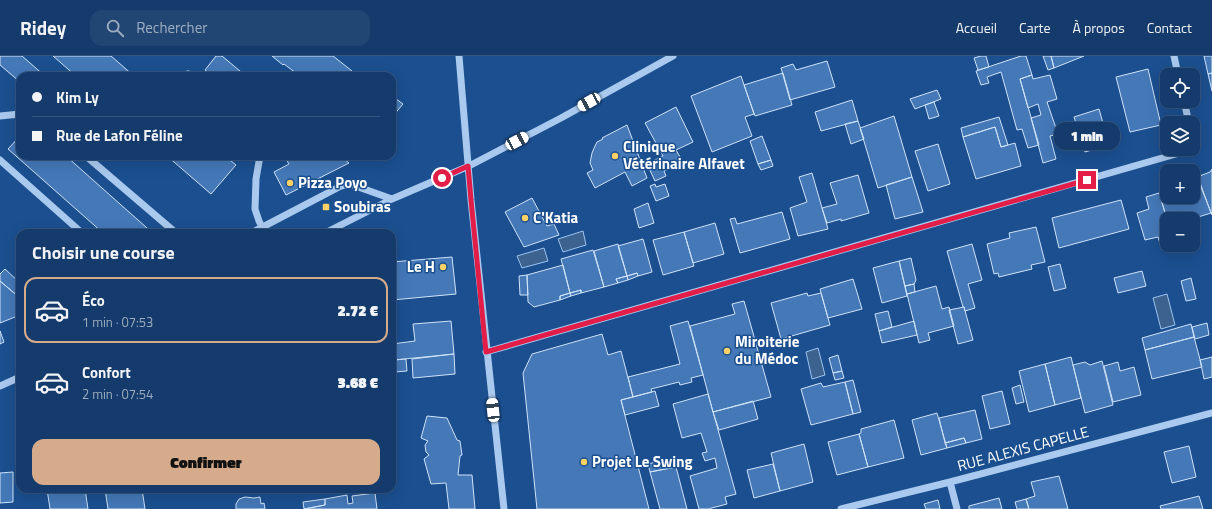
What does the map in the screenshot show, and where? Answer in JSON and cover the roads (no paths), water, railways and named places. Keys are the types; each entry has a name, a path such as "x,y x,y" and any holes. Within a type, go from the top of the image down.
{"street":[{"path":"459,56 486,352 504,509"},
{"path":"333,229 392,199 468,166 561,118 673,56"},
{"path":"1174,56 1177,68"},
{"path":"0,116 16,114"},
{"path":"486,352 1169,156"},
{"path":"0,160 78,229"},
{"path":"91,160 171,229"},
{"path":"259,160 256,179 255,208 264,229"},
{"path":"266,229 341,186 350,184 392,199"},
{"path":"0,386 16,379"},
{"name":"RUE ALEXIS CAPELLE","path":"841,509 1212,413"},
{"path":"950,482 957,509"}],"water":[{"path":"583,231 586,245 563,252 558,239"},
{"path":"544,248 548,261 522,268 517,256"},
{"path":"1167,294 1175,325 1161,329 1153,298"},
{"path":"818,348 825,375 812,379 806,352"}],"place":[{"name":"Clinique Vétérinaire Alfavet","path":"615,156"},
{"name":"Pizza Poyo","path":"290,183"},
{"name":"Soubiras","path":"326,207"},
{"name":"C'Katia","path":"525,218"},
{"name":"Le H","path":"443,267"},
{"name":"Miroiterie du Médoc","path":"727,351"},
{"name":"Projet Le Swing","path":"584,462"}]}
